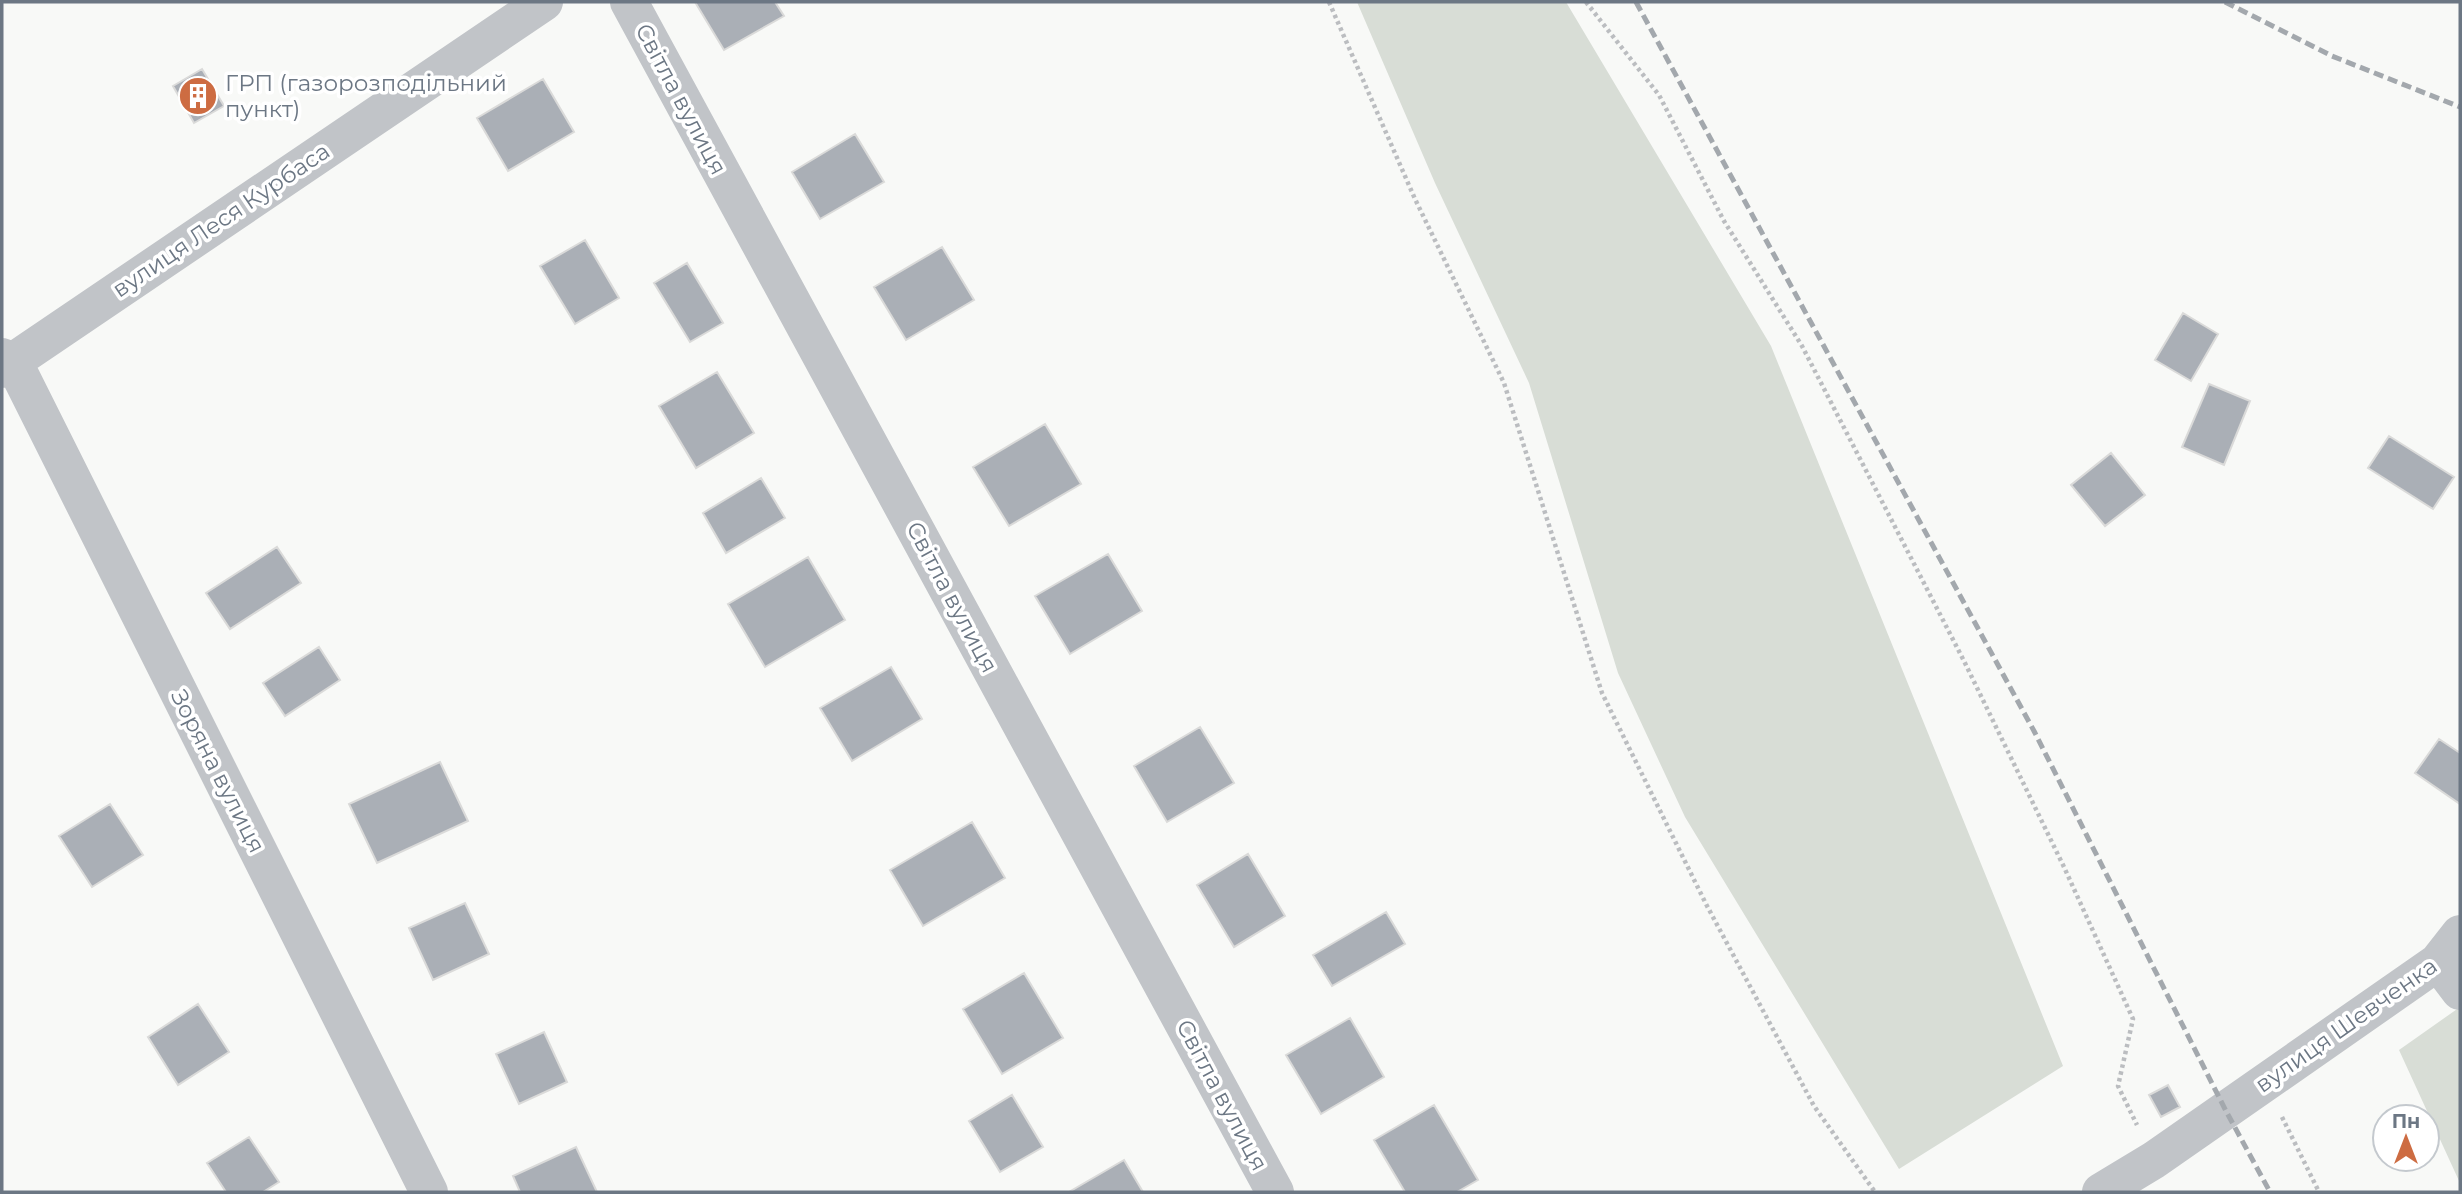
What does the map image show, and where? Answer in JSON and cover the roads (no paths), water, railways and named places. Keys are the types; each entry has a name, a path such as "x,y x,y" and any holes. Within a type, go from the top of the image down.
{"street":[{"name":"вулиця Леся Курбаса","path":"5,362 544,2"},
{"name":"Світла вулиця","path":"629,2 1275,1192"},
{"name":"Зоряна вулиця","path":"5,362 429,1192"},
{"name":"вулиця Шевченка","path":"2101,1192 2154,1160 2264,1082 2453,962"}],"railway":[{"path":"1636,2 2034,731 2226,1111 2270,1192"},
{"path":"2225,2 2332,56 2460,107"}],"place":[{"name":"ГРП (газорозподільний пункт)","path":"198,96"}]}
